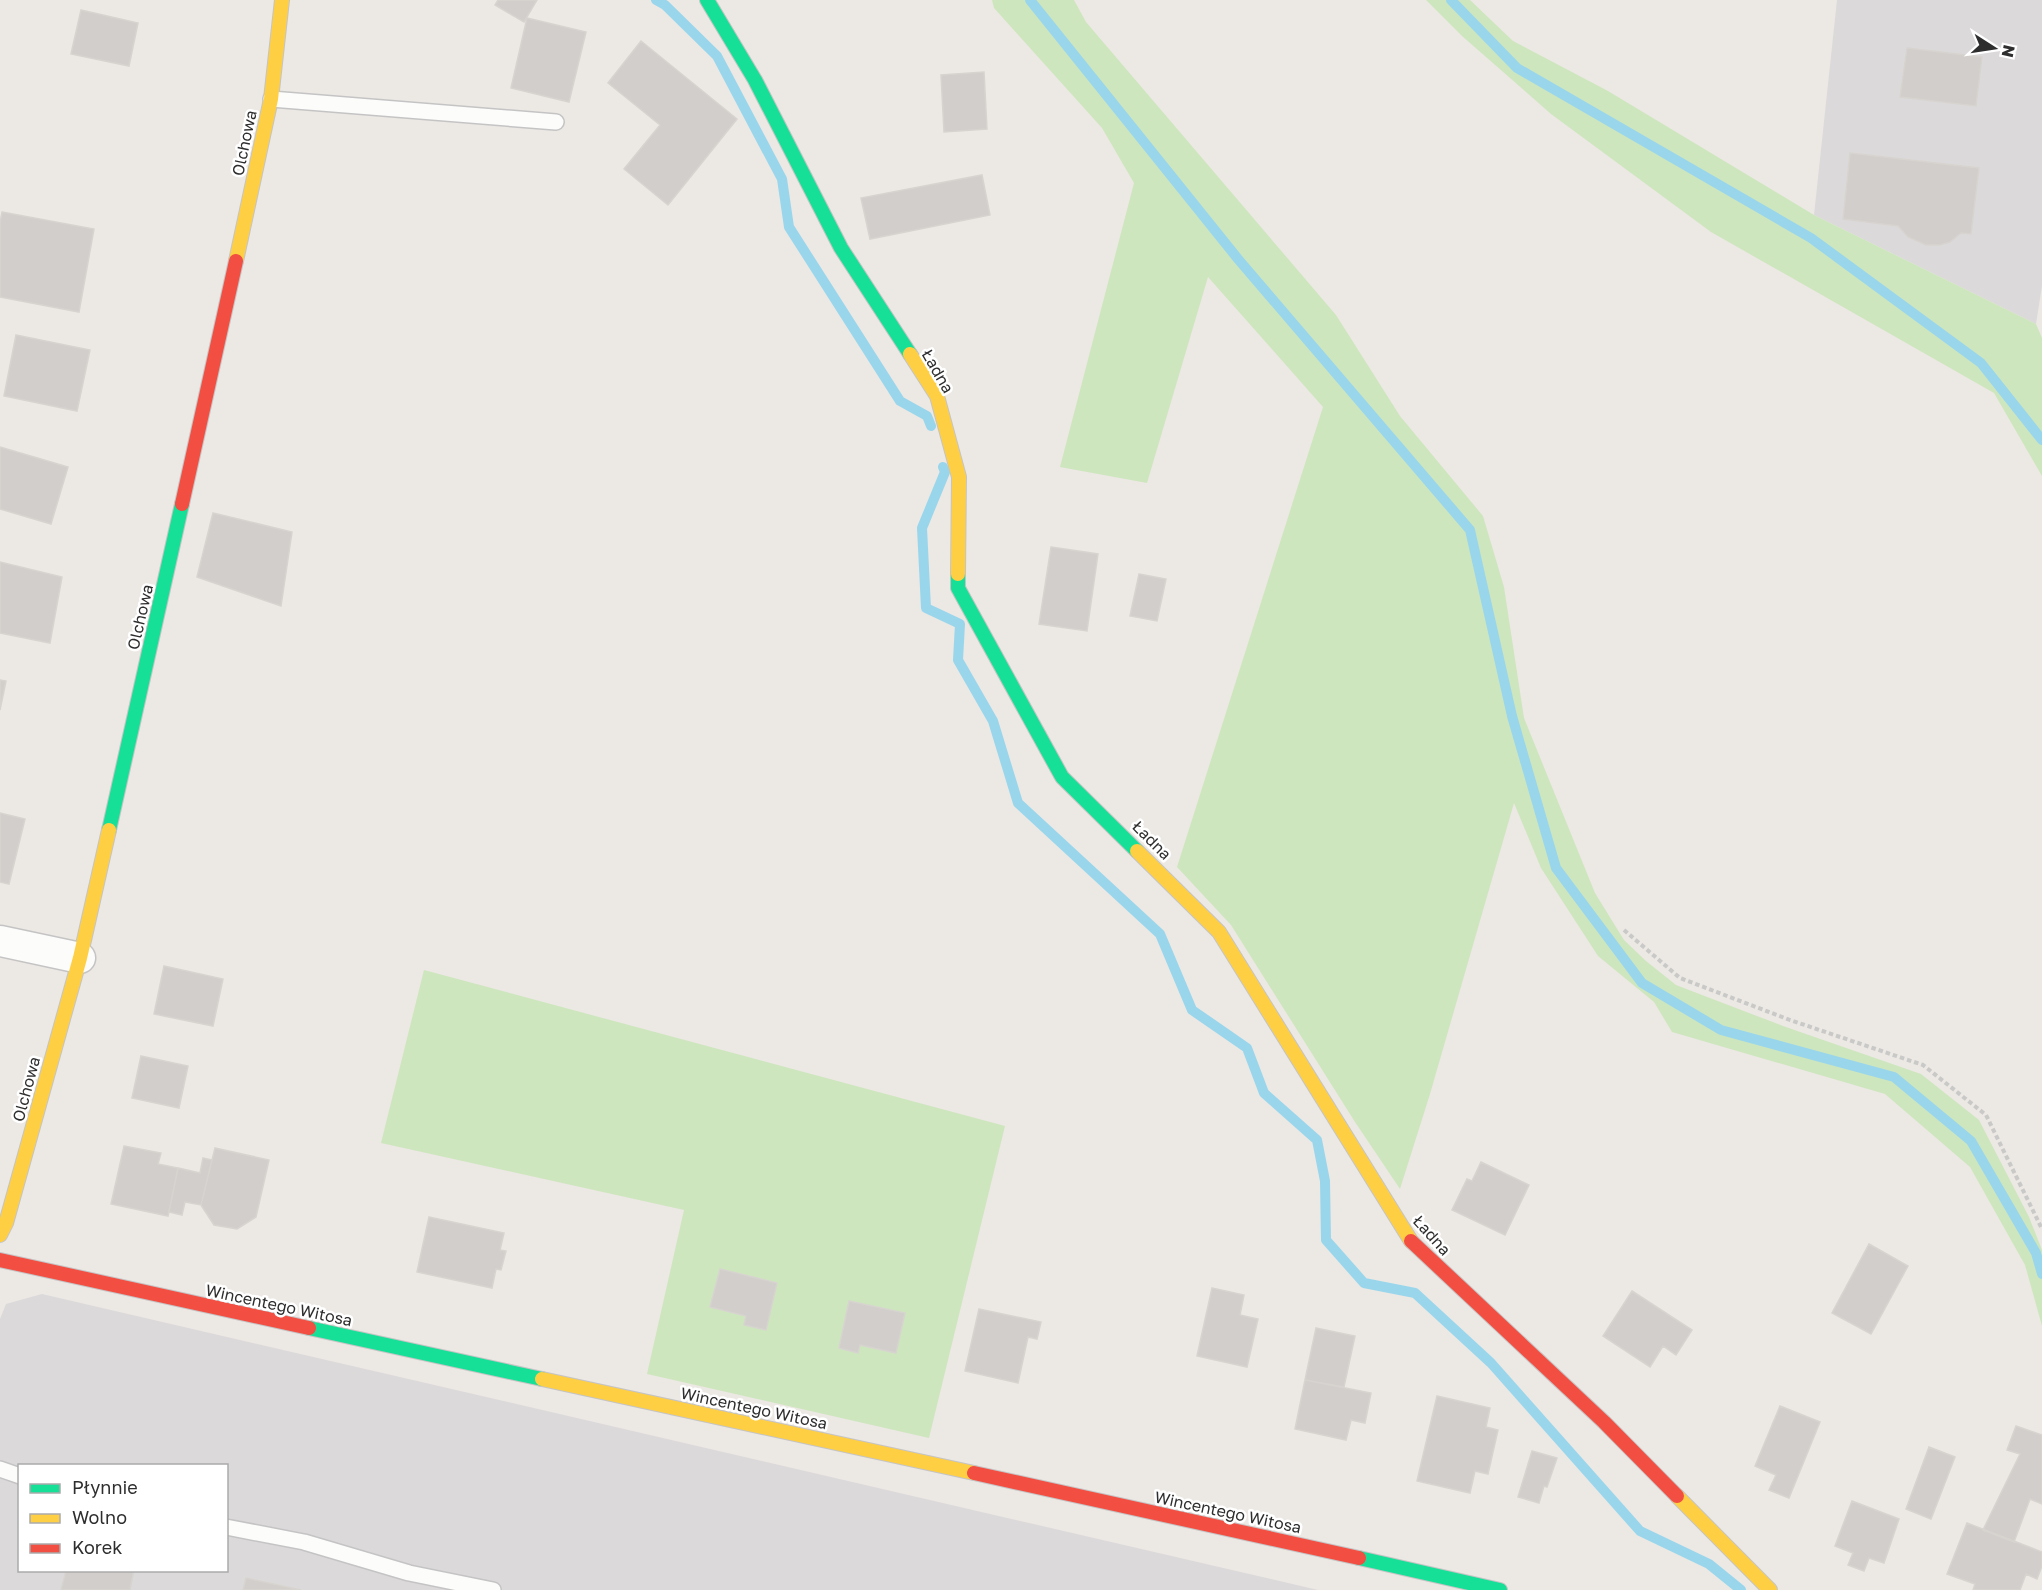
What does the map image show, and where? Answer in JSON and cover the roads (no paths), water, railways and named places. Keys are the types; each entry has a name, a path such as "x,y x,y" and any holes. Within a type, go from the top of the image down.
{"street":[{"name":"Olchowa","path":"0,1235 9,1215 80,958 224,320 271,99 282,0"},
{"name":"Ładna","path":"707,0 755,80 841,248 937,396 959,477 958,588 1062,777 1219,932 1408,1239 1604,1422 1770,1590"},
{"path":"0,941 80,958"},
{"name":"Wincentego Witosa","path":"0,1260 1500,1590"}],"lane":[{"path":"271,99 556,122"},
{"path":"0,1469 18,1475"},
{"path":"228,1527 304,1542 409,1573 492,1590"}],"waterway":[{"path":"656,0 665,5 717,56 782,179 789,227 900,401 927,416 931,426"},
{"path":"1030,0 1238,259 1470,530 1512,716 1556,868 1642,983 1721,1030 1894,1077 1971,1141 2036,1253 2042,1274"},
{"path":"1451,0 1517,68 1811,238 1981,363 2042,440"},
{"path":"943,467 945,472 922,528 926,608 960,624 958,660 993,721 1018,803 1160,934 1192,1010 1247,1048 1264,1093 1317,1140 1325,1181 1326,1240 1364,1283 1415,1293 1491,1363 1640,1531 1709,1564 1741,1590"}]}
